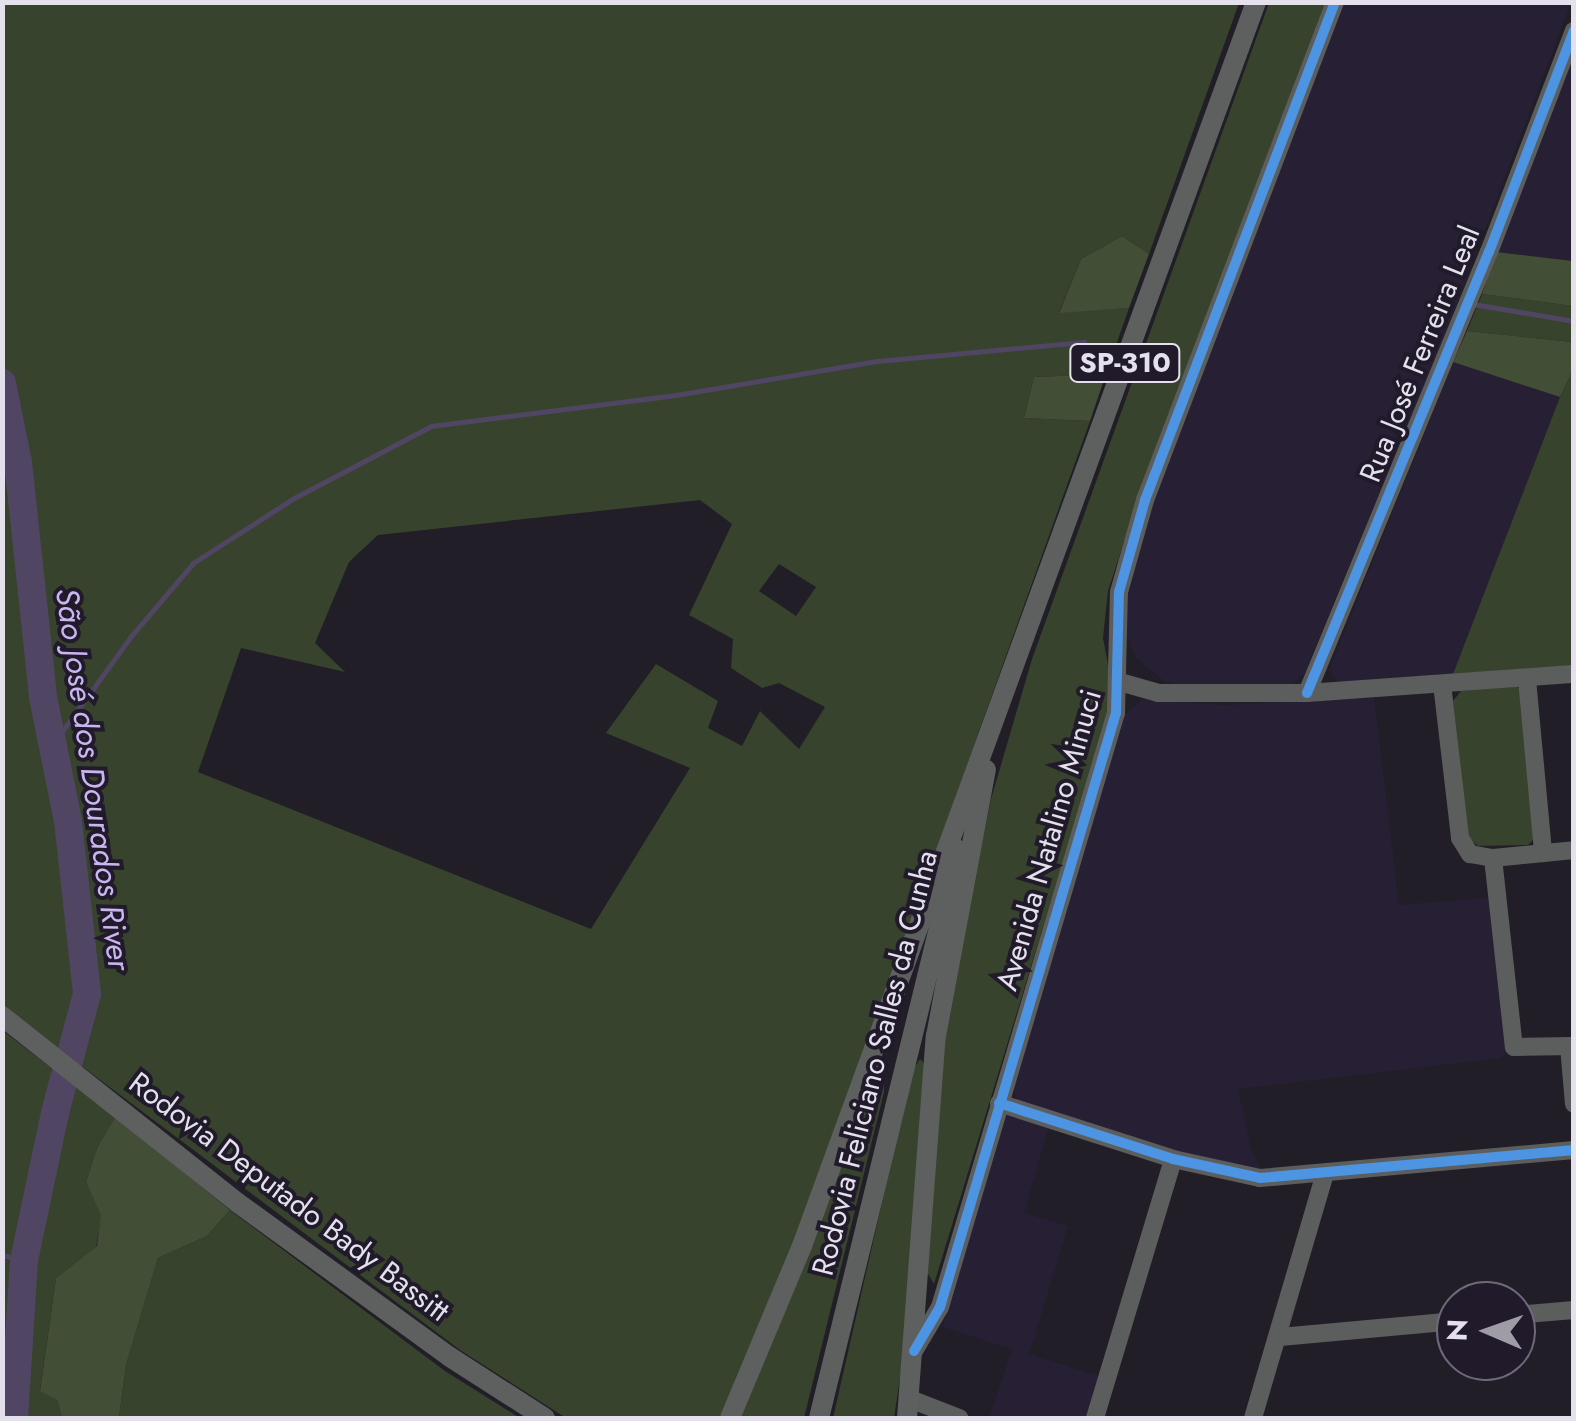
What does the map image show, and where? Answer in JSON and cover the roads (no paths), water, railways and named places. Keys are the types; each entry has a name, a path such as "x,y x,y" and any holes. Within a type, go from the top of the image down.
{"main road":[{"name":"SP-310","path":"994,724 1256,2"},
{"path":"908,1409 936,1036 994,724"},
{"path":"730,1418 802,1246 994,724"},
{"name":"Rodovia Feliciano Salles da Cunha","path":"819,1418 952,868 994,724"},
{"name":"Rodovia Deputado Bady Bassitt","path":"2,1016 238,1202 450,1357 545,1418"}],"street":[{"name":"Avenida Natalino Minuci","path":"914,1352 940,1306 1116,713 1120,682 1114,644 1119,592 1145,500 1335,2"},
{"name":"Rua José Ferreira Leal","path":"1308,693 1489,252 1574,31"},
{"path":"1120,682 1158,693 1308,693 1574,674"},
{"path":"1526,679 1542,853"},
{"path":"1442,684 1460,838 1470,854 1493,858 1574,850"},
{"path":"1493,858 1514,1047 1571,1046 1574,1104"},
{"path":"999,1103 1172,1159 1260,1178 1574,1150"},
{"path":"1096,1418 1172,1159"},
{"path":"1253,1418 1325,1174"},
{"path":"1536,1313 1574,1310"},
{"path":"1280,1337 1436,1323"},
{"path":"908,1409 960,1418"}],"waterway":[{"path":"1473,304 1574,321"},
{"path":"53,744 132,635 193,563 294,498 431,426 676,395 878,361 1084,342"},
{"name":"São José dos Dourados River","path":"2,383 18,462 43,697 68,821 87,994 55,1113 24,1260 14,1418"},
{"path":"2,1255 24,1260"}]}
